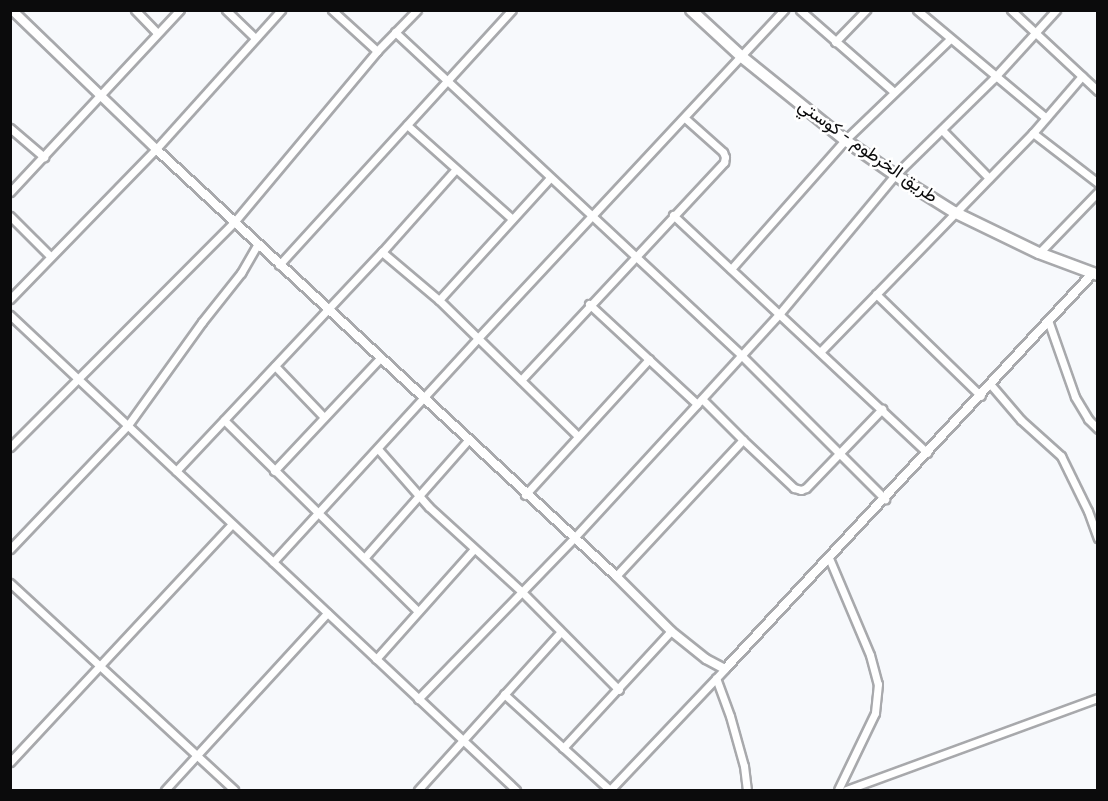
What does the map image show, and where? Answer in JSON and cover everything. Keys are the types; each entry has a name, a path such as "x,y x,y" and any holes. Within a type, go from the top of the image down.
{"highway":[{"name":"طريق الخرطوم - كوستي","path":"691,10 742,57 845,140 895,175 954,212 1039,253 1095,274"}],"street":[{"path":"12,10 279,265 381,357 525,495 616,576 671,631 706,659 725,669"},
{"path":"135,10 157,33"},
{"path":"10,192 180,10"},
{"path":"226,10 254,37"},
{"path":"10,299 156,149 280,10"},
{"path":"332,10 377,51"},
{"path":"10,447 235,221 377,51 417,10"},
{"path":"279,265 512,10"},
{"path":"273,562 478,338 686,119 784,10"},
{"path":"800,10 893,91"},
{"path":"835,42 866,10"},
{"path":"917,10 994,78 1046,118"},
{"path":"1011,10 1098,91"},
{"path":"418,699 573,539 700,401 780,313 895,175 994,78 1056,10"},
{"path":"395,32 741,355 885,499"},
{"path":"731,269 845,140 949,39"},
{"path":"821,351 1033,133 1082,76"},
{"path":"521,380 726,157 686,119"},
{"path":"407,125 512,219"},
{"path":"10,128 44,157"},
{"path":"942,130 988,178"},
{"path":"1033,133 1098,183"},
{"path":"176,471 382,252 455,170"},
{"path":"439,300 550,177"},
{"path":"1039,253 1098,192"},
{"path":"674,215 927,453"},
{"path":"10,216 50,256"},
{"path":"10,549 128,425 202,322 241,273 258,244"},
{"path":"382,252 439,300 578,436"},
{"path":"504,694 610,790 1095,274"},
{"path":"876,294 981,396"},
{"path":"590,304 794,488 801,490 806,488 882,409"},
{"path":"10,315 516,790"},
{"path":"1050,323 1076,397 1088,419 1098,429"},
{"path":"274,471 323,416 381,357"},
{"path":"525,495 649,359"},
{"path":"275,366 323,416"},
{"path":"991,385 1021,420 1061,456 1098,538"},
{"path":"224,420 418,610"},
{"path":"365,557 468,440"},
{"path":"616,576 743,440"},
{"path":"378,449 419,496 474,550 521,591 560,633 619,690"},
{"path":"10,762 232,524"},
{"path":"376,659 474,550"},
{"path":"830,558 870,655 878,684 875,712 838,790"},
{"path":"10,583 234,790"},
{"path":"165,790 198,757 327,613"},
{"path":"563,748 619,690 671,631"},
{"path":"418,790 560,633"},
{"path":"716,678 730,716 744,766 747,790"},
{"path":"846,790 1098,698"}]}
